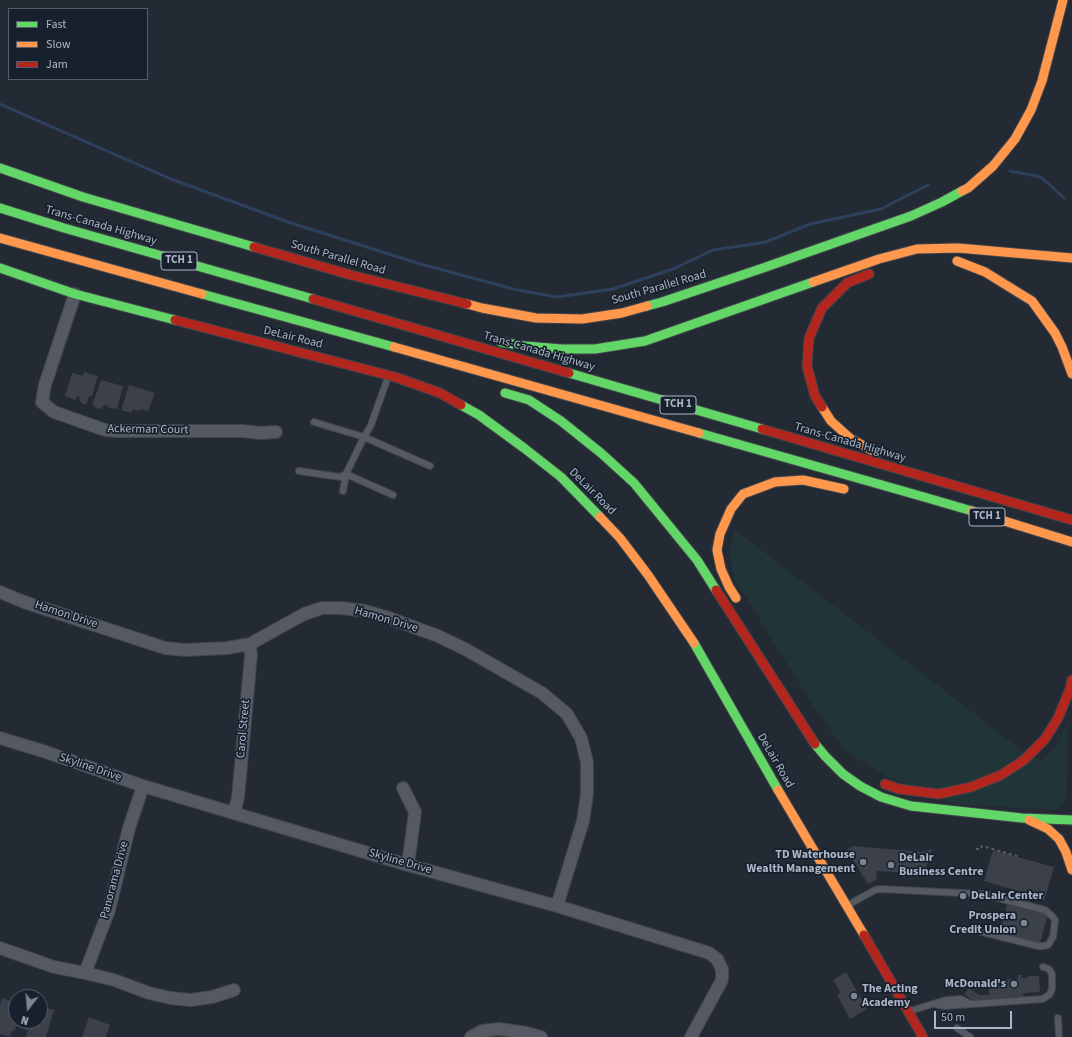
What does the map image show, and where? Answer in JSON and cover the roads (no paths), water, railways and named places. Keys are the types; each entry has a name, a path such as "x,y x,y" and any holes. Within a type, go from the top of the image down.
{"main road":[{"name":"South Parallel Road","path":"0,168 83,197 344,273 482,308 536,318 582,319 622,313 662,302 749,273 911,216 968,188 993,166 1015,139 1031,110 1042,81 1063,0"},
{"name":"Trans-Canada Highway","path":"0,208 64,228 359,312 1072,520"},
{"name":"TCH 1","path":"0,238 337,331 924,497 1072,542"},
{"path":"359,312 486,340 525,346 562,349 595,349 645,341 879,259 917,249 958,248 1072,258"},
{"path":"1027,253 1061,249"},
{"path":"989,263 953,261 985,272 1032,301 1055,333 1072,374"},
{"name":"DeLair Road","path":"0,268 75,294 388,375 440,393 479,415 524,448 561,478 620,538 648,575 700,653 797,823 923,1037"},
{"path":"874,272 847,283 822,308 809,338 807,366 815,396 831,421 851,439 876,452 996,498"},
{"path":"337,331 410,361"},
{"path":"499,391 529,400 561,421 601,453 634,483 697,560 813,742 843,774 860,786 881,797 910,806 1022,818 1072,820"},
{"path":"741,607 729,587 721,568 717,550 720,534 731,509 743,494 775,482 803,480 856,491"},
{"path":"886,496 924,497"},
{"path":"879,782 899,790 939,794 971,787 1000,775 1024,760 1045,739 1058,718 1070,689 1072,680"},
{"path":"1022,818 1048,829 1059,839 1066,852 1072,870"}],"street":[{"name":"Ackerman Court","path":"75,294 45,385 42,402 54,412 105,430 276,432"},
{"name":"Hamon Drive","path":"0,592 24,602 165,648 202,650 250,644 304,614 322,608 341,608 365,611 402,623 438,636 465,649 542,694 567,714 581,738 587,762 587,794 582,821 557,906"},
{"name":"Carol Street","path":"234,812 238,798 251,655 250,644"},
{"name":"Skyline Drive","path":"0,738 46,752 143,786 557,906 709,953 717,959 722,969 722,980 691,1037"},
{"name":"Panorama Drive","path":"85,973 109,910 128,828 143,786"},
{"path":"403,788 415,812 408,864"},
{"path":"0,948 54,967 114,980 149,993 170,998 191,1000 212,997 234,990"},
{"path":"471,1037 482,1031 499,1029 527,1033 541,1037"}],"lane":[{"path":"343,491 346,474 364,437 372,425 388,375"},
{"path":"314,422 364,437 430,466"},
{"path":"299,471 340,477 346,474"},
{"path":"346,474 393,495"},
{"path":"847,906 875,890 880,889 982,894 1046,910 1055,920 1053,937 1048,945 1043,946 982,932"},
{"path":"908,1012 946,1000 960,999 971,1004 1043,999 1050,994 1052,989 1052,974 1049,969 1043,967"},
{"path":"1058,1018 1059,1037"},
{"path":"957,1028 970,1037"}],"waterway":[{"path":"0,104 171,179 288,222 417,263 517,290 557,297 613,289 673,269 713,250 766,242 810,224 881,209 928,185"},
{"path":"1010,171 1041,177 1064,198"}],"place":[{"name":"TD Waterhouse Wealth Management","path":"863,862"},
{"name":"DeLair Business Centre","path":"891,865"},
{"name":"DeLair Center","path":"963,896"},
{"name":"Prospera Credit Union","path":"1024,923"},
{"name":"McDonald's","path":"1014,984"},
{"name":"The Acting Academy","path":"854,996"}]}
